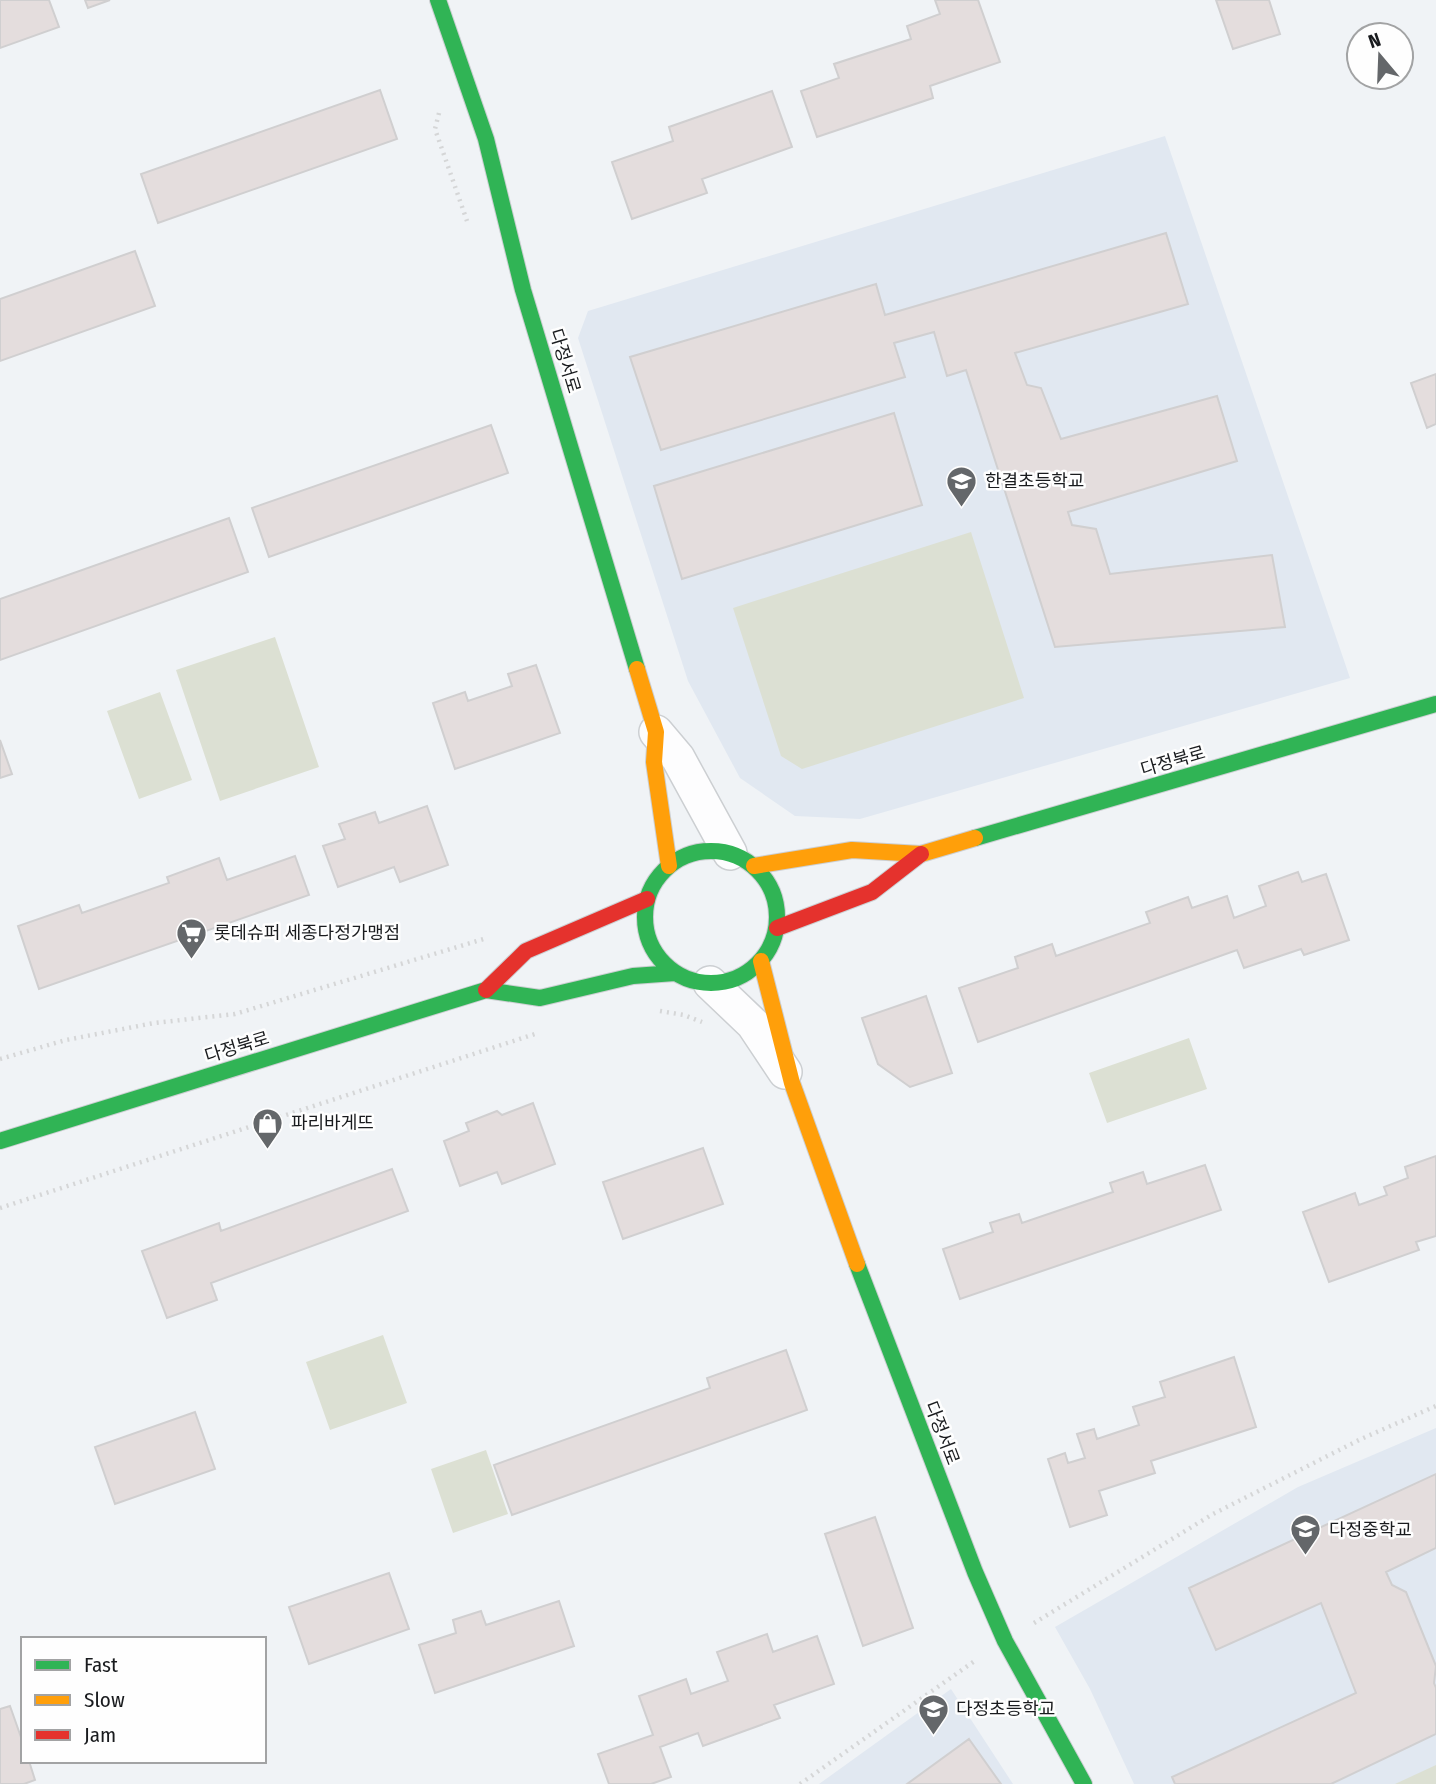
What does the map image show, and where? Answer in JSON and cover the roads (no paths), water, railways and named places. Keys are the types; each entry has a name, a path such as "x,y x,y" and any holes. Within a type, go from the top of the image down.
{"street":[{"name":"다정서로","path":"438,0 486,139 523,289 656,732 654,762 669,866"},
{"name":"다정북로","path":"921,855 1436,704"},
{"path":"656,732 678,758 742,859 769,884 777,905 777,928 771,946 761,961 746,974 729,981 692,981 675,973 659,959 649,941 645,920 647,899 655,881 669,866 688,854 709,850 742,859 852,850 921,855"},
{"path":"777,928 872,892 921,855"},
{"path":"486,990 526,951 647,899"},
{"name":"다정서로","path":"761,961 792,1083 880,1329 975,1572 1005,1641 1084,1784"},
{"path":"486,990 540,998 633,976 675,973"},
{"path":"710,983 753,1024 792,1083"},
{"name":"다정북로","path":"0,1141 486,990"}],"place":[{"name":"한결초등학교","path":"962,508"},
{"name":"롯데슈퍼 세종다정가맹점","path":"191,960"},
{"name":"파리바게뜨","path":"268,1150"},
{"name":"다정중학교","path":"1306,1557"},
{"name":"다정초등학교","path":"933,1736"}]}
